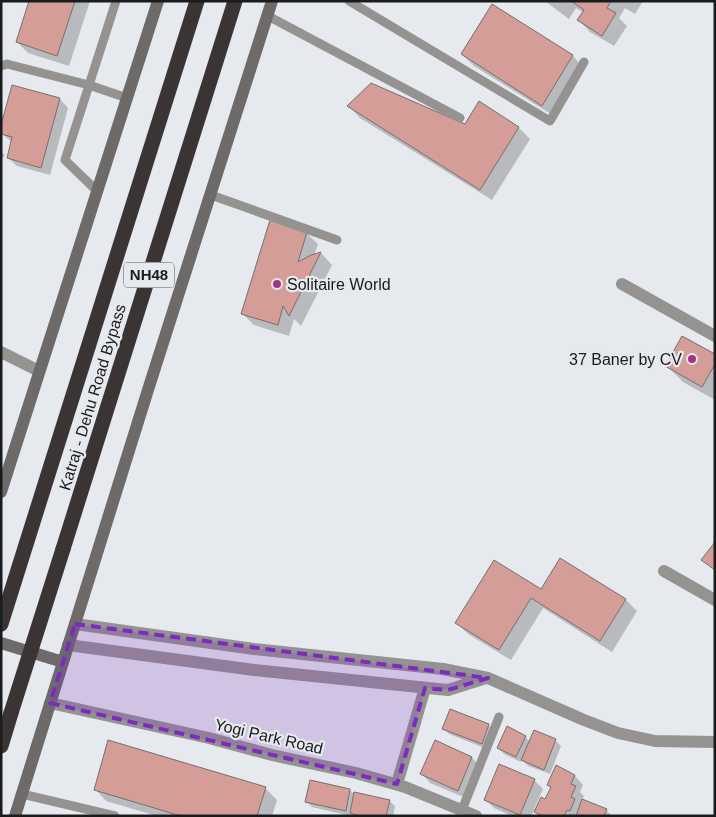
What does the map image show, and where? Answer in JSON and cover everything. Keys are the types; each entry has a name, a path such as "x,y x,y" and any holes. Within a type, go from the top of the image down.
{"highway":[{"name":"Katraj - Dehu Road Bypass","path":"1,624 197,1"},
{"name":"Katraj - Dehu Road Bypass","path":"1,746 235,1"}],"street":[{"path":"1,492 158,1"},
{"path":"15,816 272,1"},
{"path":"622,284 715,336"},
{"path":"1,352 39,372"},
{"path":"664,571 715,600"},
{"path":"75,624 254,650 443,669 488,678 618,733 655,741 715,742"},
{"path":"1,644 63,662"},
{"path":"68,645 254,670 448,690 488,678"},
{"path":"397,784 425,688"},
{"name":"Yogi Park Road","path":"50,703 356,773 397,784 461,813 476,816"}],"lane":[{"path":"97,191 65,160 116,1"},
{"path":"350,1 550,121 584,62"},
{"path":"268,16 460,118"},
{"path":"1,66 7,64 89,85 127,98"},
{"path":"210,195 337,240"},
{"path":"461,813 499,716"},
{"path":"22,794 114,816"}],"highlighted area":[{"path":"75,624 488,678 448,690 425,688 397,784 50,703"}],"building":[{"path":"29,1 75,1 57,56 16,42"},
{"path":"571,1 611,1 607,8 616,13 602,36 577,20 584,10"},
{"path":"492,4 573,55 542,106 461,54"},
{"path":"371,83 465,124 479,101 519,127 480,190 347,106"},
{"path":"12,85 60,98 41,168 7,158 12,137 1,134 1,125"},
{"name":"Solitaire World","path":"270,220 307,232 298,262 321,252 289,316 283,306 278,325 241,314"},
{"name":"37 Baner by CV","path":"682,336 715,354 715,364 702,387 665,366"},
{"path":"715,542 715,570 701,560"},
{"path":"560,558 626,599 600,641 531,598 499,650 455,623 494,560 541,589"},
{"path":"450,709 489,724 482,744 442,729"},
{"path":"507,726 526,736 516,757 497,748"},
{"path":"534,730 556,739 544,770 521,760"},
{"path":"108,740 266,787 257,816 181,816 94,790"},
{"path":"435,740 472,757 458,791 420,774"},
{"path":"499,764 535,779 520,815 484,800"},
{"path":"556,765 575,775 571,784 576,786 571,797 575,799 570,811 567,810 564,816 543,816 534,812 541,797 545,799 551,787 547,785"},
{"path":"310,780 350,789 346,811 305,802"},
{"path":"354,792 390,800 386,816 360,816 350,813"},
{"path":"582,799 607,809 604,816 576,816"}],"place":[{"name":"Solitaire World","path":"277,284"},
{"name":"37 Baner by CV","path":"692,359"}]}
